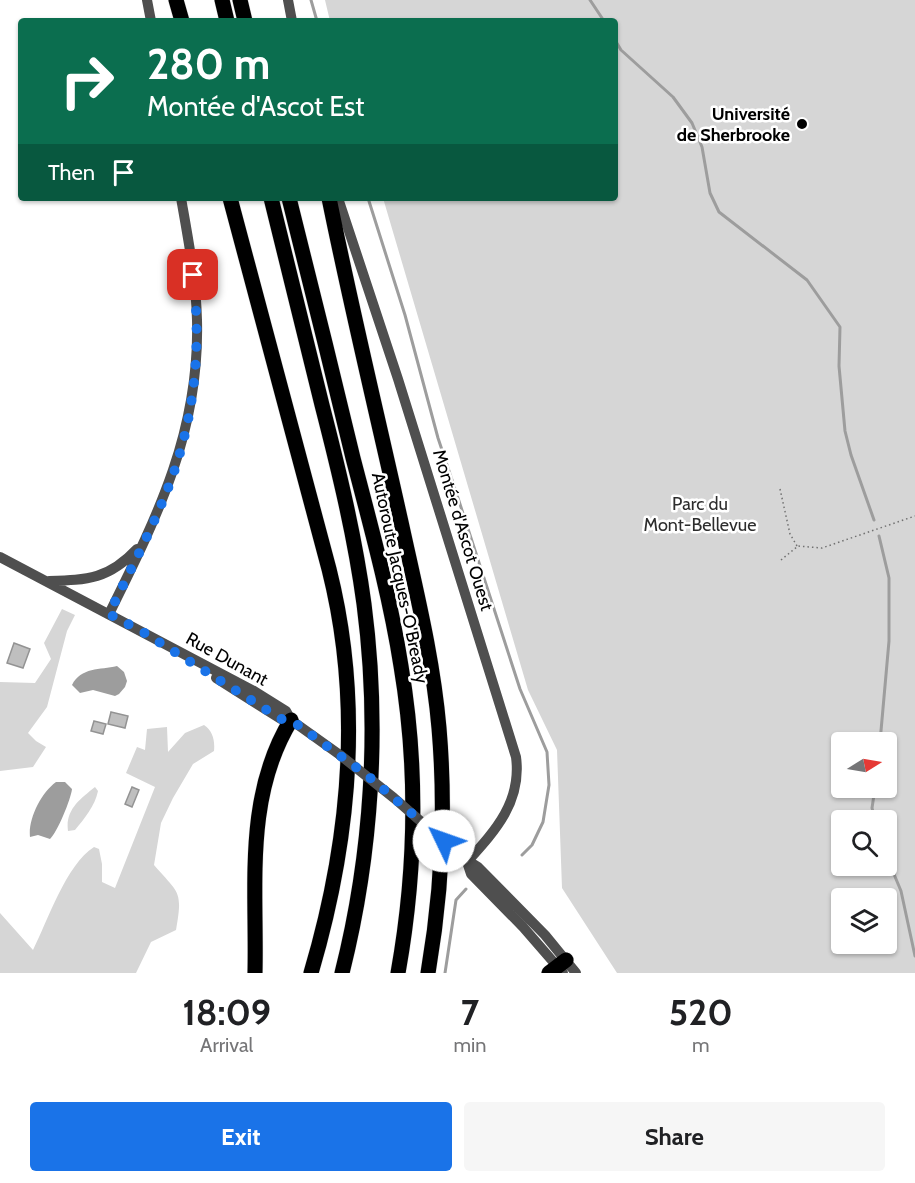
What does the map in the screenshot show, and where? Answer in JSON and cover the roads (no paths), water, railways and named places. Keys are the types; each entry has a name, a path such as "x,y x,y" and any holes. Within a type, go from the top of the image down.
{"highway":[{"path":"176,0 181,18"},
{"path":"222,0 226,18"},
{"path":"240,0 244,18"},
{"path":"231,201 330,569 347,662 350,733 345,809 331,895 311,973"},
{"name":"Autoroute Jacques-O'Bready","path":"272,201 350,519 362,586 368,644 372,740 368,817 358,894 342,973"},
{"name":"Autoroute Jacques-O'Bready","path":"290,201 386,589 403,677 412,765 412,834 408,908 398,973"},
{"path":"330,201 422,616 436,696 442,771 442,843 436,918 428,973"},
{"path":"255,973 255,861 259,810 270,762 291,720"}],"street":[{"path":"147,0 150,18"},
{"path":"288,0 291,18"},
{"path":"109,614 145,539 175,467 187,423 197,343 196,302 181,201"},
{"name":"Montée d'Ascot Ouest","path":"339,201 516,757 516,780 510,806 498,826 467,861"},
{"path":"45,581 85,579 103,575 123,563 145,539"},
{"name":"Rue Dunant","path":"0,558 254,691 286,711 291,720 394,798 467,861 471,874 559,968 576,973"}],"waterway":[{"path":"311,0 316,18"},
{"path":"590,0 602,18"},
{"path":"618,45 673,97 692,123 702,147 710,193 719,212 807,280 840,327 839,366 845,431 874,520"},
{"path":"369,201 405,315 438,438 520,689 547,752 549,785 543,822 532,845 522,855"},
{"path":"879,536 889,578 889,641 881,732"},
{"path":"872,810 874,798"},
{"path":"895,876 901,891 915,956"},
{"path":"445,973 456,900 466,889"}],"place":[{"name":"Université de Sherbrooke","path":"802,124"}],"park label":[{"name":"Parc du Mont-Bellevue","path":"700,514"}]}
